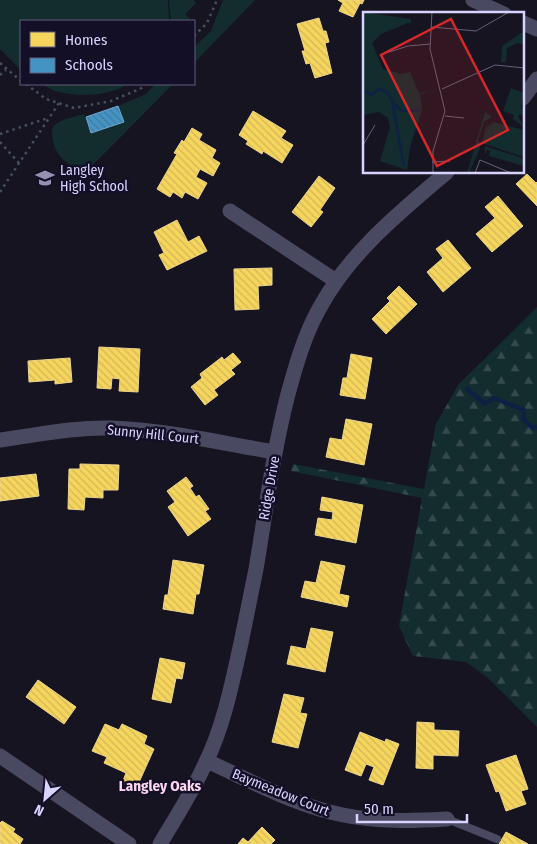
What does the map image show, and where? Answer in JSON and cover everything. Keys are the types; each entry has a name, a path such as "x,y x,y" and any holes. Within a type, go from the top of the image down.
{"street":[{"path":"473,0 500,12"},
{"path":"524,23 537,29"},
{"path":"524,97 537,79"},
{"name":"Ridge Drive","path":"160,844 207,761 220,727 236,666 275,452 296,364 305,340 319,310 336,281 350,263 370,240 445,174"},
{"path":"230,210 336,281"},
{"name":"Sunny Hill Court","path":"0,440 76,429 110,428 145,430 275,452"},
{"path":"0,756 129,844"},
{"name":"Baymeadow Court","path":"207,761 309,806 342,815 374,820 447,820"}],"lane":[{"path":"447,820 497,839"}],"path":[{"path":"195,35 207,23 217,0"},
{"path":"0,63 6,70 20,79"},
{"path":"0,76 6,70"},
{"path":"27,85 46,99 74,108 111,101 140,89 145,85"},
{"path":"0,192 60,103"},
{"path":"0,134 50,117"},
{"path":"0,142 19,163"}],"green space":[{"path":"0,0 168,0 169,20 20,20 20,69 0,49"},
{"path":"169,0 194,0 196,3 185,14 191,20 171,20"},
{"path":"223,0 255,0 195,62 195,46 211,31"},
{"path":"44,85 125,85 104,93 85,95 67,94"},
{"path":"154,85 172,85 82,176 56,151 52,128 57,123 84,114 92,133 124,122 118,106 146,94"},
{"path":"537,307 537,727 488,678 466,662 413,656 399,626 422,498 291,471 293,464 424,489 436,424 458,385"}],"building: Homes":[{"path":"338,0 364,0 362,4 360,3 353,17 339,11 343,3"},
{"path":"319,18 329,42 325,43 332,73 315,78 310,63 306,64 302,51 305,51 297,24"},
{"path":"253,111 286,131 281,138 293,145 282,163 263,151 262,154 246,144 248,141 239,135"},
{"path":"192,128 202,134 199,140 216,150 212,158 220,163 213,176 200,169 196,177 207,183 198,199 185,192 182,198 173,192 170,197 157,189 177,154 174,153 182,140 184,142"},
{"path":"527,174 537,182 537,206 516,184"},
{"path":"319,176 335,188 320,210 323,212 311,227 292,212"},
{"path":"498,196 523,226 492,252 476,234 495,218 485,207"},
{"path":"177,220 188,242 199,236 207,251 167,270 159,255 164,253 154,232"},
{"path":"448,240 471,268 443,292 427,272 443,258 436,249"},
{"path":"272,268 272,285 258,286 259,309 235,310 234,269"},
{"path":"399,286 417,304 386,334 372,319 390,301 387,298"},
{"path":"99,347 140,349 138,392 119,391 120,379 112,378 111,389 97,388"},
{"path":"233,353 241,362 231,370 235,374 214,390 218,395 205,405 191,387 202,378 200,374 222,357 224,360"},
{"path":"351,354 372,358 365,399 340,395 343,378 347,378"},
{"path":"70,358 72,382 55,384 55,380 29,382 28,361"},
{"path":"346,419 372,424 364,465 326,457 330,438 342,440"},
{"path":"80,464 119,465 118,490 103,490 103,498 85,497 84,510 68,509 69,469 80,469"},
{"path":"36,474 39,496 0,501 0,478"},
{"path":"186,477 193,486 190,488 196,497 199,495 209,509 205,511 211,519 188,536 168,507 175,502 167,491"},
{"path":"322,497 363,505 356,543 315,535 318,518 332,520 333,512 320,510"},
{"path":"173,560 204,565 193,614 163,609 165,595 168,595"},
{"path":"321,561 345,566 339,594 349,596 347,607 301,597 305,581 316,583"},
{"path":"311,628 333,632 325,672 287,664 291,646 306,649"},
{"path":"160,658 185,663 182,679 176,678 171,703 152,699"},
{"path":"38,680 76,707 64,724 26,697"},
{"path":"284,694 304,698 300,713 307,714 298,748 272,742"},
{"path":"417,722 434,723 434,730 459,731 458,756 433,755 433,769 416,768"},
{"path":"105,724 119,730 122,724 147,736 144,744 154,749 136,789 122,783 126,773 104,763 107,757 92,751"},
{"path":"360,732 385,742 386,739 399,744 383,785 369,780 374,767 366,764 361,776 345,770"},
{"path":"516,755 528,789 521,791 526,804 506,811 499,791 496,792 486,765"},
{"path":"2,821 15,829 13,832 23,839 20,844 0,844 0,823"},
{"path":"262,827 275,840 271,844 238,844 243,838 248,842"},
{"path":"506,832 528,844 499,844"}],"building: Schools":[{"path":"118,106 124,122 91,133 86,117"}],"waterway":[{"path":"467,389 485,404 494,398 524,410 523,419 533,428 537,427"}],"place":[{"name":"Langley High School","path":"45,178"}],"district":[{"name":"Langley Oaks","path":"160,786"}]}
